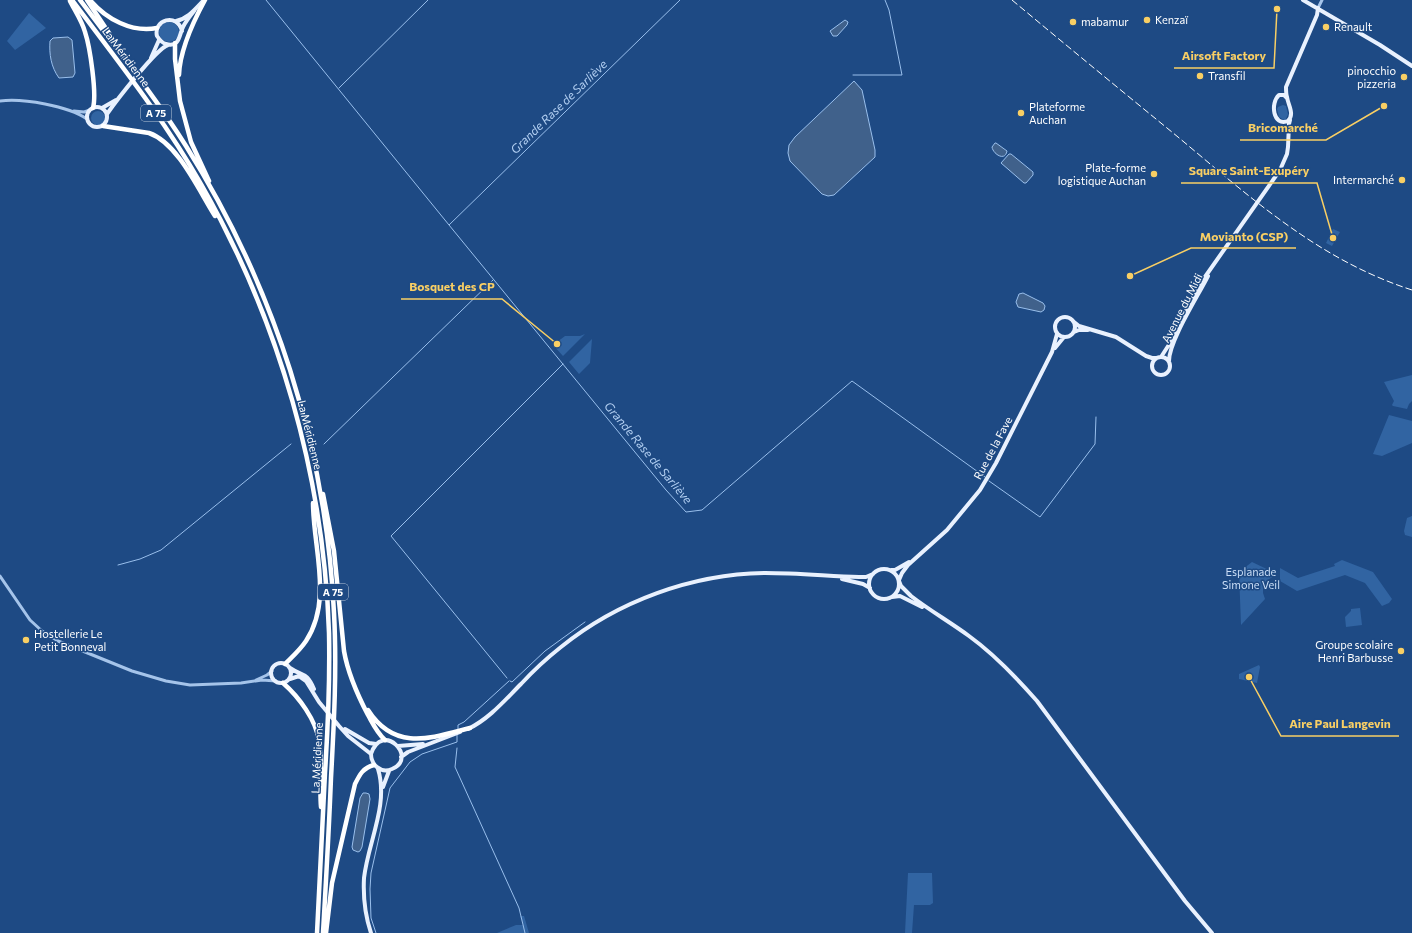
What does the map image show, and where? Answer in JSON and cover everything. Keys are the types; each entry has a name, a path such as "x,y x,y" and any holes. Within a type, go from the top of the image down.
{"highway":[{"path":"70,0 80,20 88,43 95,92 92,109"},
{"name":"La Méridienne","path":"70,0 168,130 201,184 250,282 280,364 301,433 313,487 325,570 329,630 329,701 317,933"},
{"name":"La Méridienne","path":"80,0 140,79 185,145 217,200 258,283 281,342 306,424 319,481 329,555 335,647 335,704 323,933"},
{"path":"86,0 109,33 115,46"},
{"path":"90,0 106,16 119,22 149,30 157,28"},
{"path":"180,101 178,74 181,59 196,17 204,0"},
{"path":"173,44 180,101 191,142 204,167 217,200"},
{"path":"103,126 149,133 156,135 165,142 176,154 227,234"},
{"path":"319,481 325,500 334,551 344,651 351,679 356,692 375,728 379,735 385,740"},
{"path":"285,664 299,650 311,632 320,598 319,568 313,509 313,487"},
{"path":"351,679 362,701 376,721 384,729 394,734 407,739 420,740 470,728"},
{"path":"284,683 291,690 309,716 319,740 320,799 323,820"},
{"path":"326,933 332,883 355,784 360,773 366,768 374,765"}],"main road":[{"path":"107,114 102,108 96,107 92,109 87,116 87,119 90,125 96,127 103,126 107,120 107,114 118,98 162,48 173,44 180,38 182,31 194,11 204,0"},
{"path":"1303,0 1380,45 1412,67"},
{"path":"1288,138 1286,128 1276,118 1274,108 1275,101 1286,87 1317,15 1318,8"},
{"path":"176,22 194,11"},
{"path":"173,44 166,44 159,40 157,36 157,28 165,20 169,20 179,24 182,31"},
{"path":"146,66 159,40"},
{"path":"1286,87 1287,98"},
{"path":"1279,95 1284,95 1287,98"},
{"path":"102,108 118,98"},
{"name":"Avenue du Midi","path":"1159,358 1172,340 1195,294 1284,162 1288,147 1291,111 1287,98"},
{"path":"1281,122 1285,123 1290,120"},
{"name":"Avenue du Midi","path":"1168,361 1174,340 1215,264"},
{"path":"1094,331 1079,330 1070,336 1064,337 1057,334 1055,327 1059,319 1068,318 1079,326 1116,337 1145,358 1157,374 1164,374 1170,369 1166,359 1152,358 1135,350"},
{"path":"1074,322 1074,332"},
{"name":"Rue de la Fave","path":"899,581 902,573 908,565 935,542 969,505 990,475 1052,352 1057,334"},
{"name":"Rue de la Fave","path":"1052,352 1064,337"},
{"path":"1152,366 1154,361 1159,358"},
{"name":"Rue de la Fave","path":"892,570 907,563 935,542"},
{"path":"401,757 408,752 429,743 470,728 494,711 537,668 561,647 596,622 634,603 676,587 720,577 765,573 860,578 866,577 882,569 892,570 901,586 911,596 996,657 1032,695 1185,901 1212,933"},
{"path":"873,574 869,583 870,588 879,598 884,599 900,596 932,612"},
{"path":"822,576 863,584 870,588"},
{"path":"892,597 898,590 899,581"},
{"path":"371,754 348,736 322,708 310,686 302,678 296,676 284,683 276,682 272,676 272,671 276,665 282,663 285,664 295,671 305,675 309,679 323,706 348,731 368,743 376,744"},
{"path":"290,668 292,673 290,679"},
{"path":"371,933 364,904 364,877 380,807 382,789 381,776 371,759 371,754 372,748 376,744 385,740 398,746 401,751 401,757 398,765 389,770 378,769"},
{"path":"398,746 429,743"},
{"path":"382,789 389,770"}],"street":[{"path":"1318,8 1322,0"},
{"path":"0,101 22,100 72,111 84,112 92,109"},
{"path":"72,111 87,119"},
{"path":"0,576 30,620 46,634 58,641 132,671 166,681 199,685 269,680 276,682"},
{"path":"250,682 261,678 272,671"}],"green space":[{"path":"29,13 46,28 15,50 7,41"},
{"path":"169,22 176,25 179,32 176,39 169,42 162,39 159,32 162,25"},
{"path":"1283,105 1286,106 1288,114 1284,120 1279,117 1277,109"},
{"path":"95,111 101,111 105,115 105,121 101,125 95,125 91,121 91,115"},
{"path":"1333,229 1340,232 1332,246 1326,243"},
{"path":"585,334 563,356 553,345 565,336 580,336"},
{"path":"592,339 590,363 579,374 569,362"},
{"path":"1412,375 1412,401 1407,409 1393,406 1394,401 1384,382"},
{"path":"1389,415 1412,421 1412,443 1382,456 1373,454"},
{"path":"1412,516 1412,537 1405,535 1404,531 1407,518"},
{"path":"1342,560 1373,572 1392,599 1389,603 1382,606 1365,583 1345,575 1297,591 1280,581 1280,568 1298,578 1335,566 1334,564"},
{"name":"Esplanade Simone Veil","path":"1252,562 1273,572 1274,576 1263,583 1263,593 1265,599 1241,625 1239,572"},
{"path":"1360,608 1362,625 1346,627 1345,617 1351,609"},
{"path":"1259,665 1260,667 1257,683 1239,679 1239,674"},
{"path":"908,873 932,873 933,903 930,905 914,905 912,933 905,933"},
{"path":"520,916 524,916 529,933 497,933 516,925 523,925"}],"shaded area":[{"path":"845,20 848,22 847,25 837,36 833,36 830,31"},
{"path":"68,37 72,40 75,73 73,77 59,78 51,60 50,41 53,38"},
{"path":"854,81 862,90 875,150 875,157 834,195 828,196 822,194 790,161 788,153 789,145 795,137"},
{"path":"995,143 1007,151 1004,156 999,156 994,152 992,147"},
{"path":"1009,154 1033,172 1033,175 1026,183 1024,183 1001,163"},
{"path":"1023,293 1043,303 1045,306 1044,310 1041,312 1018,307 1016,302 1019,294"},
{"path":"363,793 369,794 370,799 362,847 358,852 353,850 352,847 360,798"}],"waterway":[{"name":"Grande Rase de Sarliève","path":"266,0 449,225 680,0"},
{"path":"339,88 428,0"},
{"path":"853,75 902,75 889,10 885,0"},
{"name":"Grande Rase de Sarliève","path":"449,225 666,490 686,512 702,510 852,381 985,477"},
{"path":"324,444 493,280"},
{"path":"507,678 391,536 563,364"},
{"name":"Grande Rase de Sarliève","path":"989,481 1040,517 1095,444 1096,417"},
{"path":"118,565 140,559 161,550 291,444"},
{"path":"510,681 512,682 545,651 585,622"},
{"path":"458,729 458,725 464,722 509,681"},
{"path":"376,933 371,918 371,873 390,788 410,762 422,754 457,742 457,735"},
{"path":"457,748 455,767 519,908 525,933"}],"railway":[{"path":"1012,0 1232,182 1288,225 1346,262 1378,277 1412,290"}],"place":[{"name":"Airsoft Factory","path":"1277,9"},
{"name":"Kenzaï","path":"1147,20"},
{"name":"mabamur","path":"1073,22"},
{"name":"Renault","path":"1326,27"},
{"name":"Transfil","path":"1200,76"},
{"name":"pinocchio pizzeria","path":"1404,77"},
{"name":"Bricomarché","path":"1384,106"},
{"name":"Plateforme Auchan","path":"1021,113"},
{"name":"Plate-forme logistique Auchan","path":"1154,174"},
{"name":"Intermarché","path":"1402,180"},
{"name":"Square Saint-Exupéry","path":"1333,238"},
{"name":"Movianto (CSP)","path":"1130,276"},
{"name":"Bosquet des CP","path":"557,344"},
{"name":"Hostellerie Le Petit Bonneval","path":"26,640"},
{"name":"Groupe scolaire Henri Barbusse","path":"1401,651"},
{"name":"Aire Paul Langevin","path":"1249,677"}]}
